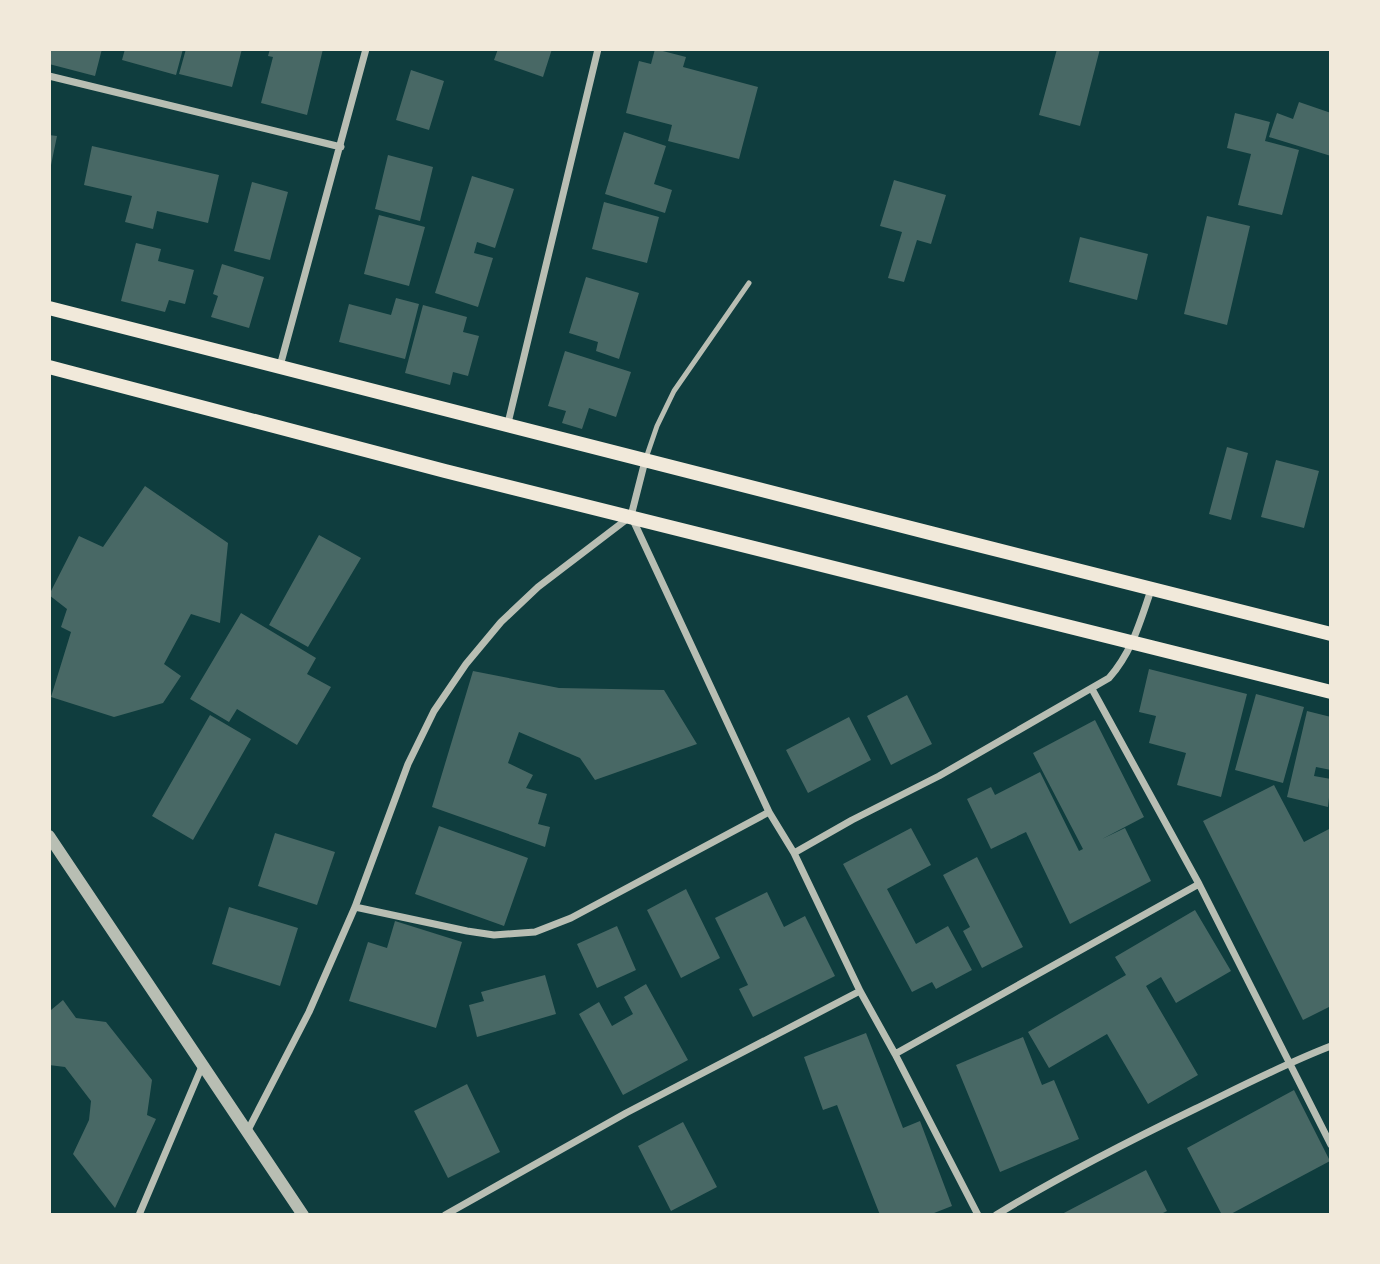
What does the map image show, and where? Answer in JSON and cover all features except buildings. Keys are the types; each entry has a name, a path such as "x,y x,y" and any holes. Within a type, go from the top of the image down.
{"main road":[{"path":"49,308 1331,634"},
{"path":"49,367 432,467 1331,692"}],"street":[{"path":"280,366 366,49"},
{"path":"508,424 598,49"},
{"path":"49,76 341,147"},
{"path":"246,1133 309,1012 355,907 408,764 434,711 466,664 501,622 538,587 631,516 645,461"},
{"path":"631,516 769,812 794,853 860,990 978,1215"},
{"path":"794,853 939,776 1109,678 1133,644 1151,590"},
{"path":"1092,689 1199,884 1331,1144"},
{"path":"355,907 494,935 535,932 583,912 769,812"},
{"path":"49,836 303,1215"},
{"path":"895,1054 1199,884"},
{"path":"445,1215 626,1113 860,990"},
{"path":"996,1215 1060,1177 1136,1138 1289,1063 1331,1046"},
{"path":"139,1215 203,1063"}],"lane":[{"path":"645,461 657,426 674,391 749,283"}]}
